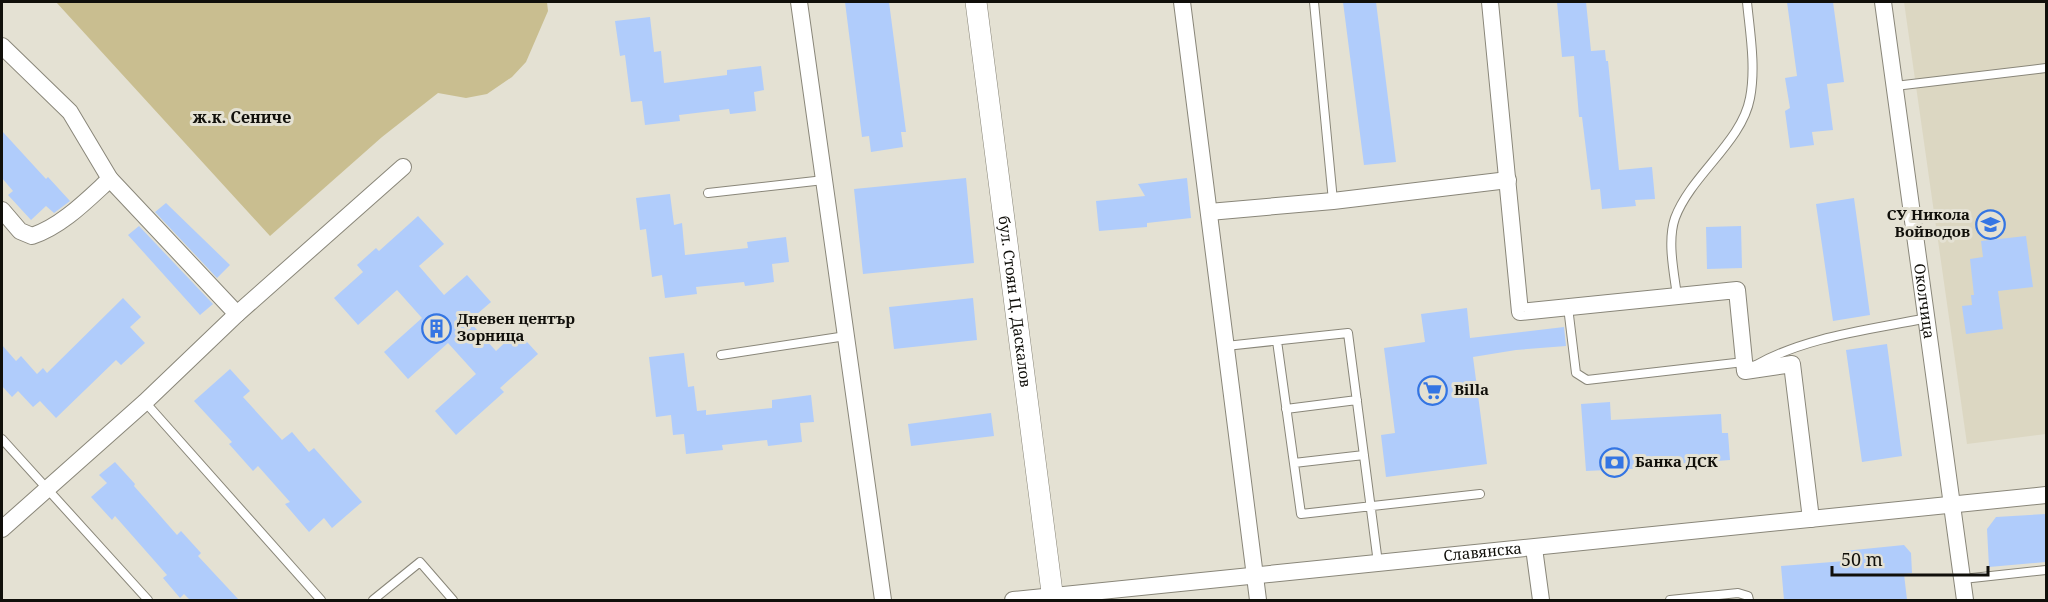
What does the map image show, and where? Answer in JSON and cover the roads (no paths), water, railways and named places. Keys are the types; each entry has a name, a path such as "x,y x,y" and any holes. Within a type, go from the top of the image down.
{"street":[{"path":"799,2 883,600"},
{"name":"бул. Стоян Ц. Даскалов","path":"976,2 1053,598"},
{"path":"1182,2 1258,600"},
{"path":"1490,2 1520,312 1737,290 1745,366 1792,364 1811,519"},
{"name":"Околчица","path":"1883,2 1965,600"},
{"path":"2,46 70,112 110,179 237,314"},
{"path":"2,529 145,402 237,314 403,167"},
{"path":"2,210 20,231 32,236 43,232 86,202 110,179"},
{"path":"1209,212 1333,201 1508,180"},
{"name":"Славянска","path":"1013,600 1053,598 2046,495"},
{"path":"1534,548 1541,600"}],"lane":[{"path":"1314,2 1333,201"},
{"path":"1677,296 1672,243 1675,219 1688,193 1741,123 1750,99 1753,72 1747,2"},
{"path":"1895,86 2046,68"},
{"path":"708,193 824,180"},
{"path":"1568,307 1576,373 1587,380 1745,366 1813,342 1928,318"},
{"path":"1226,346 1348,333 1378,563"},
{"path":"720,356 846,336"},
{"path":"1277,341 1301,514 1480,494"},
{"path":"1286,409 1357,400"},
{"path":"145,402 321,600"},
{"path":"2,439 144,599"},
{"path":"1294,463 1364,455"},
{"path":"373,600 420,562 453,600"},
{"path":"1963,579 2046,570"},
{"path":"1670,600 1738,593 1748,596 1749,600"}],"place":[{"name":"СУ Никола Войводов","path":"1991,224"},
{"name":"Дневен център Зорница","path":"436,328"},
{"name":"Billa","path":"1433,390"},
{"name":"Банка ДСК","path":"1614,462"}],"district":[{"name":"ж.к. Сениче","path":"242,117"}]}
